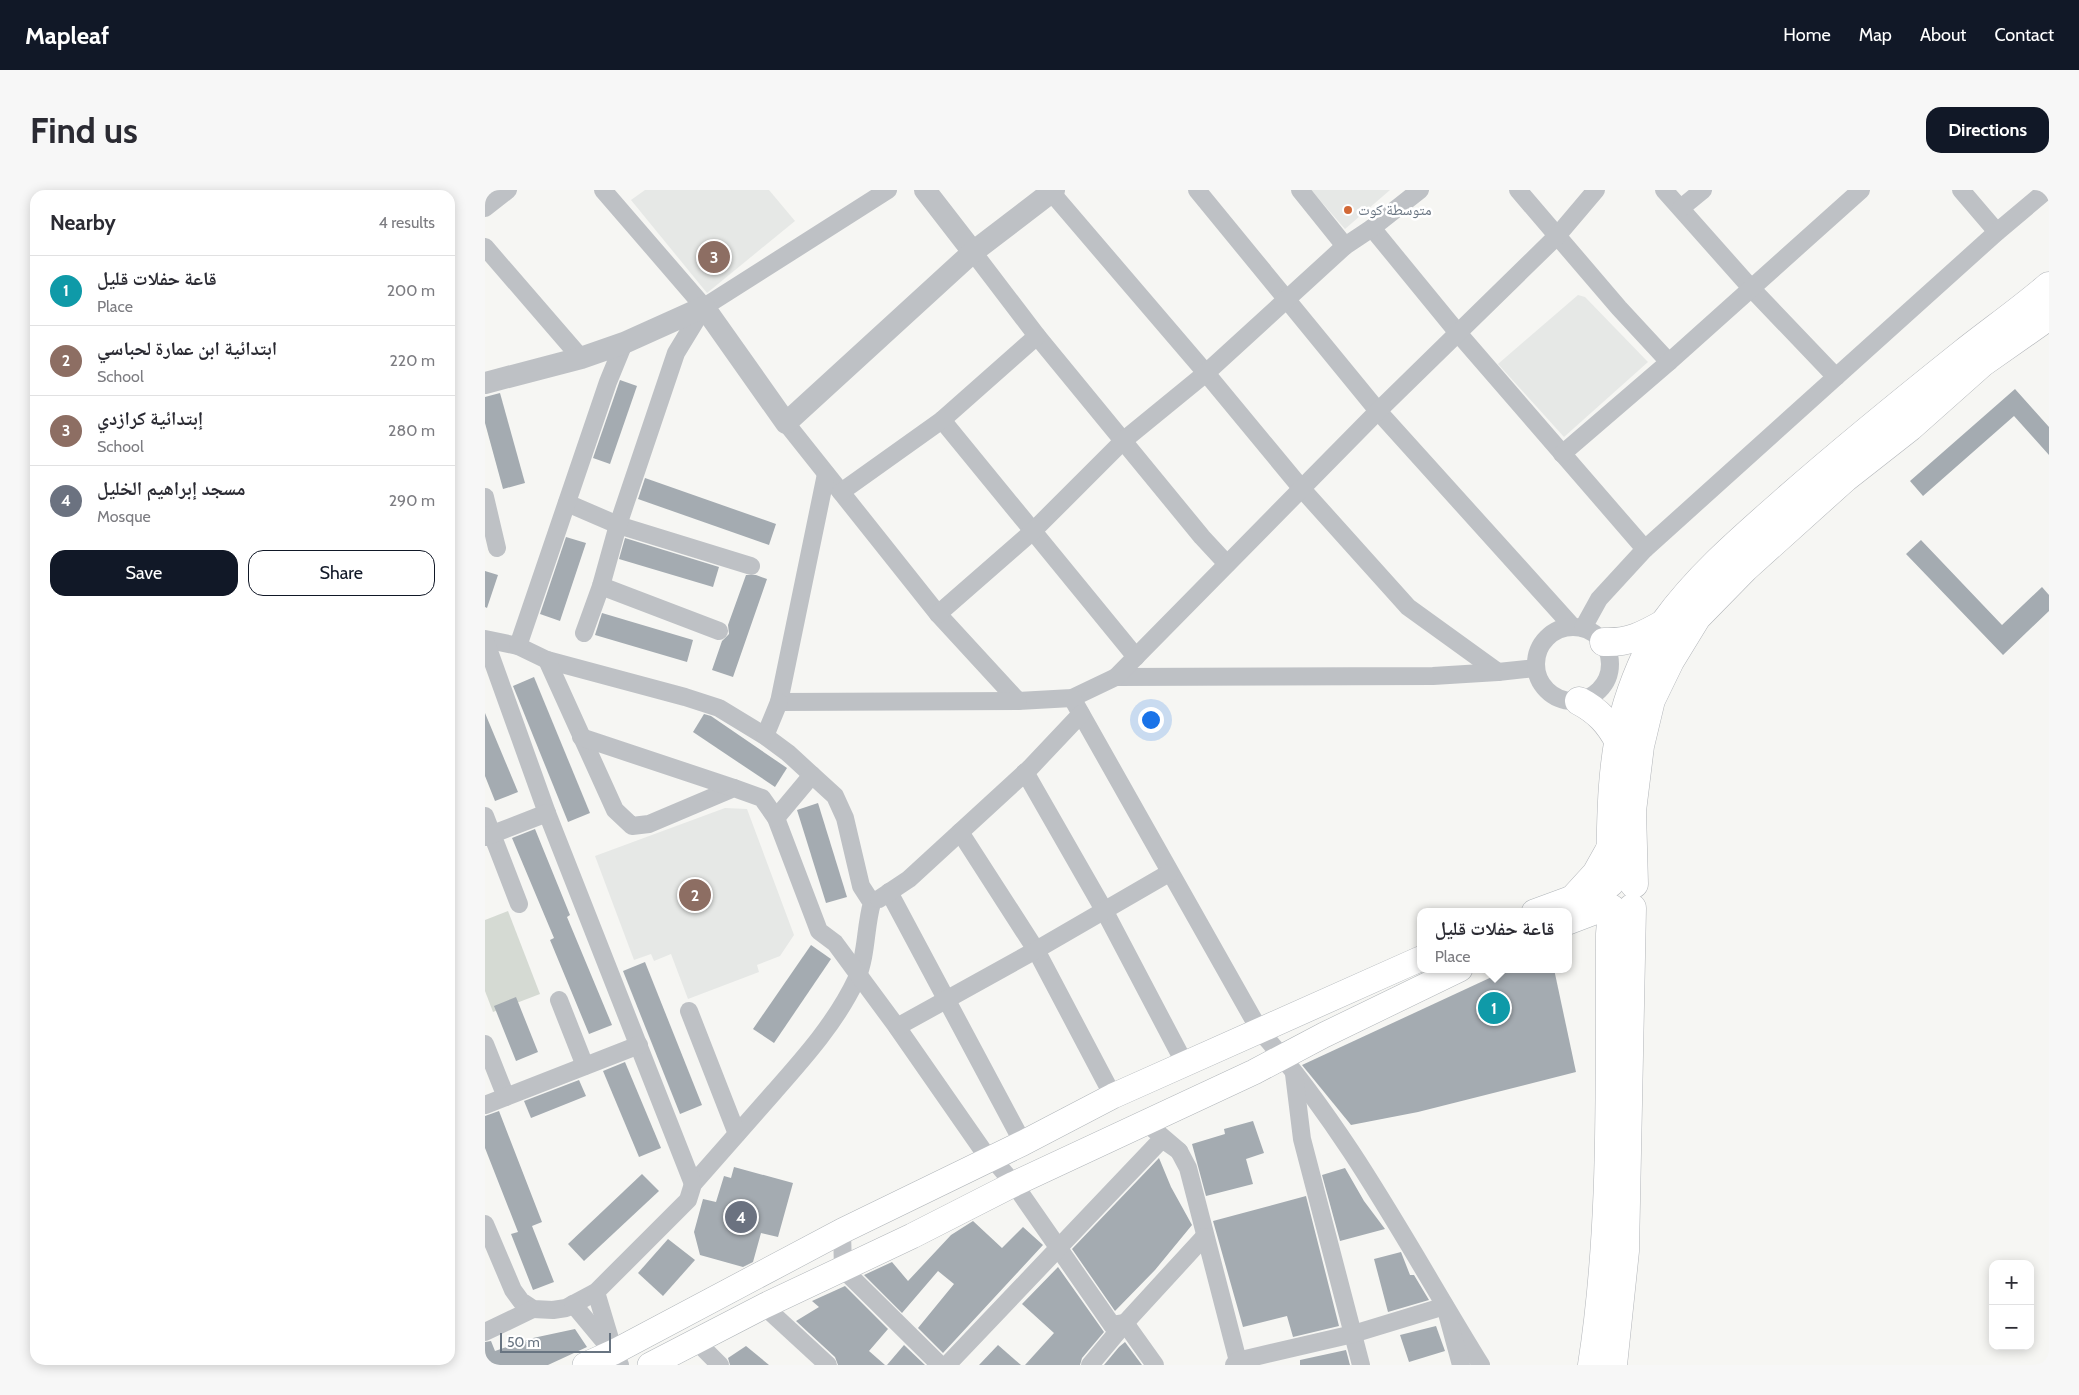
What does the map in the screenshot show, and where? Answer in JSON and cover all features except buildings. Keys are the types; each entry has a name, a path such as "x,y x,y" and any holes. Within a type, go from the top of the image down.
{"highway":[{"path":"1613,1365 1625,1251 1618,896 1611,847 1619,742 1624,714 1636,680 1651,647 1665,623 1690,590 1711,569 1782,504 1960,355 2049,286"},
{"path":"1592,1365 1599,1308 1606,1200 1610,934 1632,811 1636,765 1651,700 1670,661 1697,617 1745,568 1839,483 1910,427 1981,363 2049,316"},
{"path":"1586,632 1629,641 1641,637 1665,623"},
{"path":"1579,701 1592,708 1603,718 1619,742"},
{"path":"1572,908 1596,874 1611,847"}],"main road":[{"path":"1572,909 1618,896"},
{"path":"585,1365 617,1359 842,1231 1023,1143 1113,1096 1417,960"},
{"path":"650,1365 764,1306 1145,1122 1254,1072 1288,1065 1415,990 1451,973"}],"street":[{"path":"485,208 508,190"},
{"path":"603,190 704,307 786,423 937,614 1018,701"},
{"path":"485,384 581,358 624,344 704,307 888,190"},
{"path":"925,190 1037,336 1202,537 1227,564"},
{"path":"1197,190 1378,411 1586,632 1610,654 1611,666 1608,678 1601,689 1591,697 1579,701 1567,701 1555,697 1546,690 1539,680 1536,668 1537,655 1541,644 1549,635 1560,629 1586,632"},
{"path":"1300,190 1345,246"},
{"path":"937,614 1033,531 1124,440 1206,373 1345,246 1372,228 1420,190"},
{"path":"1518,190 1619,308 1669,362"},
{"path":"779,702 1018,701 1072,698 1116,677 1378,411 1557,236 1596,190"},
{"path":"1664,190 1751,288 1836,378"},
{"path":"1681,208 1703,190"},
{"path":"1562,454 1669,362 1861,190"},
{"path":"1961,190 1997,232"},
{"path":"1586,632 1599,599 1645,549 1997,232 2047,190"},
{"path":"786,423 973,252 1052,191 1302,489 1408,607 1498,672"},
{"path":"1372,228 1458,333 1645,549"},
{"path":"485,246 581,358"},
{"path":"584,633 676,353 704,307"},
{"path":"841,492 942,420 1037,336"},
{"path":"518,646 608,382 624,344"},
{"path":"942,420 1136,657"},
{"path":"765,736 779,702 826,474"},
{"path":"485,497 497,548"},
{"path":"567,503 618,525 751,566"},
{"path":"601,586 719,631"},
{"path":"485,640 518,646 547,660 719,708 765,736 812,774 835,796 845,818 861,886 872,903"},
{"path":"485,640 547,813 693,1184"},
{"path":"547,660 615,810 632,826 649,824 734,788"},
{"path":"1116,677 1433,676 1536,668"},
{"path":"1072,698 1169,873 1260,1031 1288,1065 1352,1151 1481,1365"},
{"path":"485,1332 533,1309 553,1310 565,1308 596,1292 688,1200 693,1184 812,1050 842,1008 858,975 864,950 867,920 872,903 909,879 961,832 1025,772 1081,714"},
{"path":"581,737 762,798 776,818 819,931 835,943 985,1152 1014,1184 1112,1326 1125,1323"},
{"path":"1025,772 1104,910 1185,1064"},
{"path":"776,818 812,774"},
{"path":"489,835 547,813"},
{"path":"485,816 489,835 519,904"},
{"path":"961,832 1036,950 1113,1096"},
{"path":"897,1027 1169,873"},
{"path":"889,892 1023,1143"},
{"path":"559,1000 585,1066"},
{"path":"689,1011 737,1134"},
{"path":"485,1044 506,1097"},
{"path":"485,1105 639,1044"},
{"path":"1288,1065 1302,1139 1361,1365"},
{"path":"1145,1122 1179,1150 1188,1168 1237,1364 1353,1334 1445,1306"},
{"path":"947,1365 1162,1139 1179,1150"},
{"path":"485,1224 513,1290 521,1301 533,1309"},
{"path":"842,1231 843,1269 940,1365"},
{"path":"1090,1365 1125,1323 1204,1237"},
{"path":"596,1292 617,1359"},
{"path":"573,1304 617,1359"},
{"path":"764,1306 827,1365"},
{"path":"1445,1306 1461,1365"},
{"path":"1125,1323 1155,1365"},
{"path":"696,1341 720,1365"}],"shaded area":[{"path":"645,190 769,190 795,221 707,293 631,200"},
{"name":"متوسطة كوت","path":"1311,190 1390,190 1345,229"},
{"path":"1578,295 1585,297 1648,362 1564,437 1498,364"},
{"path":"725,808 747,809 794,935 780,956 757,965 759,972 688,999 671,954 654,961 651,954 634,960 595,856"},
{"path":"508,911 540,994 493,1012 485,991 485,920"}],"place":[{"name":"متوسطة كوت","path":"1348,210"},
{"name":"إبتدائية كرازدي","path":"714,257"},
{"name":"ابتدائية ابن عمارة لحباسي","path":"695,895"},
{"name":"قاعة حفلات قليل","path":"1494,1008"},
{"name":"مسجد إبراهيم الخليل","path":"741,1217"}]}
